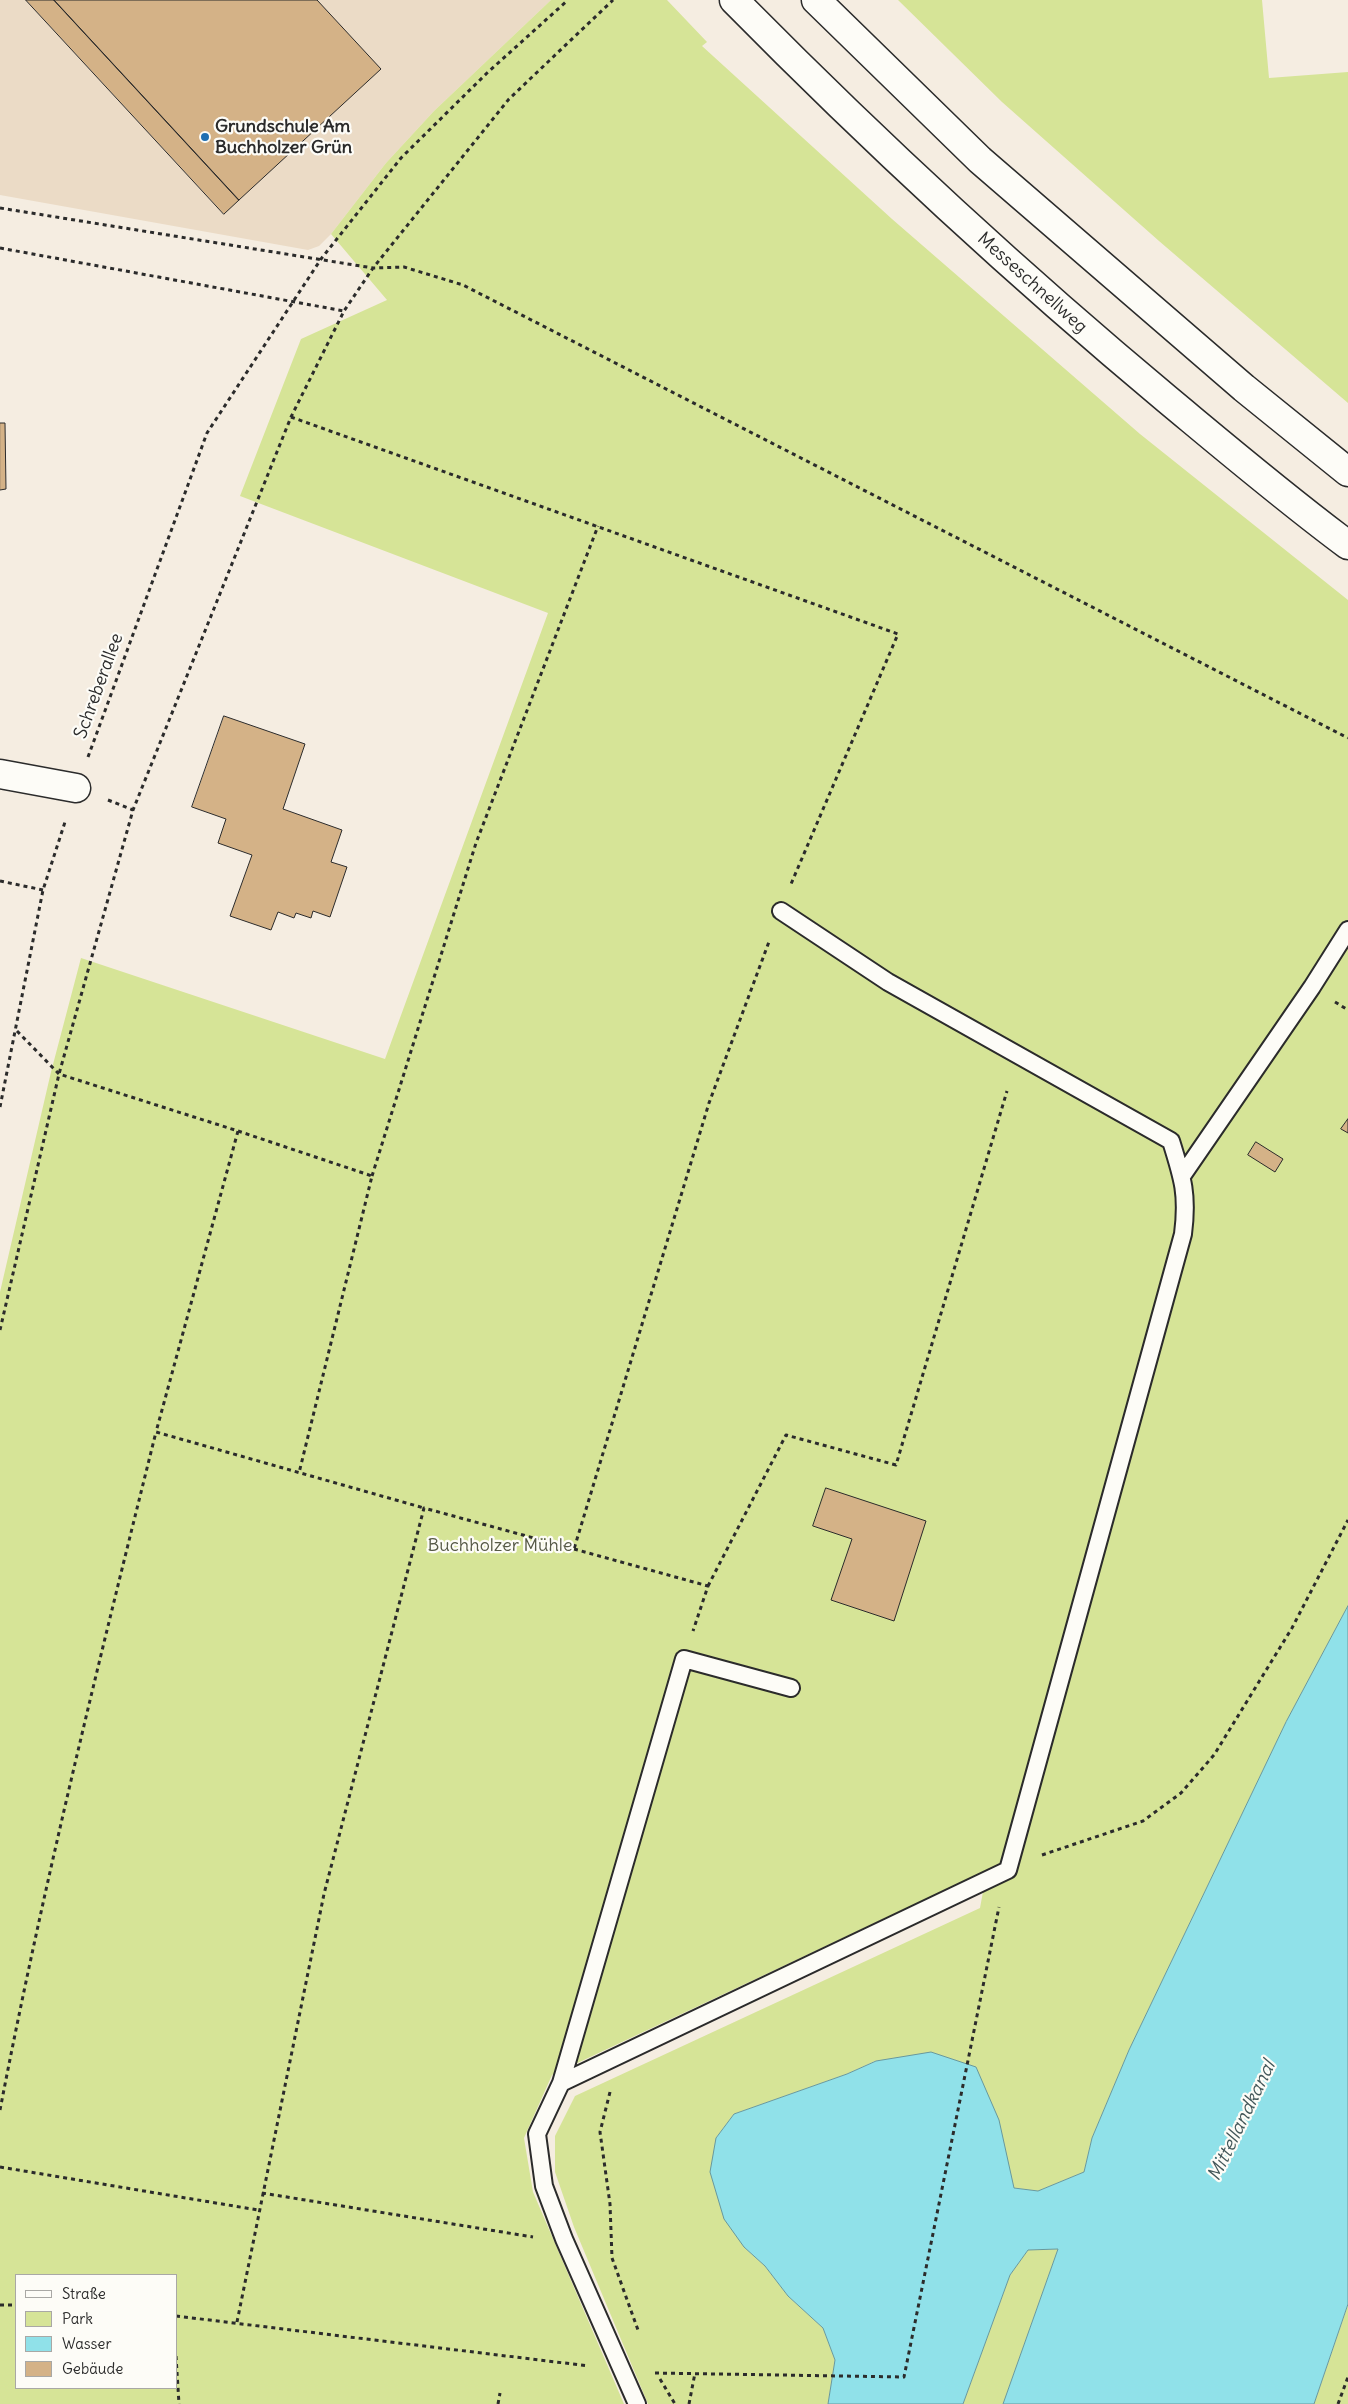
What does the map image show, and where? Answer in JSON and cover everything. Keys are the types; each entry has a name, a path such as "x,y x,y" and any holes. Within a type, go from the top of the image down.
{"main road":[{"name":"Messeschnellweg","path":"734,0 796,63 945,205 1082,328 1216,440 1348,545"},
{"path":"823,8 980,160 1206,356 1348,472"},
{"path":"0,774 76,788"}],"lane":[{"path":"561,2083 1008,1870 1183,1234 1187,1205 1182,1176 1171,1142 888,982 781,911"},
{"path":"1182,1176 1312,987 1348,930"},
{"path":"637,2404 564,2239 544,2186 537,2134 561,2083 684,1659 791,1688"}],"path":[{"name":"Schreberallee","path":"0,1107 43,890 76,788 207,433 321,258 401,158 487,73 568,0"},
{"path":"0,1330 60,1074 133,810 291,417 344,311 373,268 509,98 613,0"},
{"path":"0,208 321,258 373,268 404,267 463,285 1348,738"},
{"path":"0,248 344,311"},
{"path":"291,417 898,634 781,911 709,1103 574,1549"},
{"path":"299,1473 372,1176 476,843 598,526"},
{"path":"0,880 43,890"},
{"path":"16,1030 60,1074 372,1176"},
{"path":"684,1659 708,1586 786,1435 896,1465 1007,1090"},
{"path":"0,2110 28,1966 86,1709 156,1432 238,1131"},
{"path":"156,1432 708,1586"},
{"path":"237,2322 258,2210 324,1894 424,1508"},
{"path":"178,2316 656,2373 904,2377 971,2036 1008,1870 1031,1859 1144,1821 1180,1793 1214,1755 1277,1653 1348,1520"},
{"path":"618,2055 600,2132 610,2204 612,2258 640,2334"},
{"path":"0,2167 258,2210"},
{"path":"262,2194 524,2237 564,2239"},
{"path":"0,2305 15,2305"},
{"path":"653,2365 675,2404"},
{"path":"689,2404 695,2373"},
{"path":"1338,2404 1348,2377"},
{"path":"178,2388 179,2404"},
{"path":"498,2404 500,2392"}],"shaded area":[{"name":"Grundschule Am Buchholzer Grün","path":"0,0 551,0 434,111 386,163 331,234 319,246 308,250 0,195"}],"green space":[{"name":"Buchholzer Mühle","path":"551,0 667,0 707,42 702,46 892,219 1140,434 1348,600 1348,1606 1286,1722 1129,2050 1092,2138 1084,2172 1038,2191 1014,2188 976,2067 900,2058 875,2061 847,2074 734,2114 716,2138 744,2247 765,2266 788,2296 823,2328 835,2360 828,2404 648,2404 574,2227 555,2172 555,2136 575,2096 980,1908 987,1870 552,2075 524,2138 533,2192 624,2404 0,2404 0,1292 51,1072 81,958 385,1059 548,613 240,496 301,339 387,300 331,234 386,163 434,111"},
{"path":"898,0 1262,0 1269,78 1348,72 1348,403 1159,241 1002,102"},
{"path":"1058,2249 1003,2404 963,2404 1010,2275 1028,2250"},
{"path":"1348,2305 1348,2404 1314,2404"}],"water":[{"name":"Mittellandkanal","path":"1348,1606 1348,2304 1314,2404 1003,2404 1058,2249 1028,2250 1010,2275 963,2404 828,2404 835,2360 823,2328 788,2296 765,2266 744,2247 724,2219 710,2172 716,2138 734,2114 847,2074 876,2061 931,2052 976,2067 999,2120 1014,2188 1038,2191 1084,2172 1092,2138 1129,2050 1286,1722"}],"building":[{"path":"26,0 54,0 239,200 224,214"},
{"path":"54,0 317,0 381,69 239,200"},
{"path":"0,423 5,423 6,489 0,490"},
{"path":"224,716 305,744 283,809 342,830 331,862 347,867 330,917 313,911 311,918 296,913 294,918 278,912 271,930 230,916 252,855 218,843 226,819 192,807"},
{"path":"1348,1119 1348,1133 1341,1129"},
{"path":"1256,1142 1283,1159 1275,1172 1248,1155"},
{"path":"826,1488 926,1521 894,1621 831,1600 852,1539 813,1526"}],"place":[{"name":"Grundschule Am Buchholzer Grün","path":"205,137"}]}
